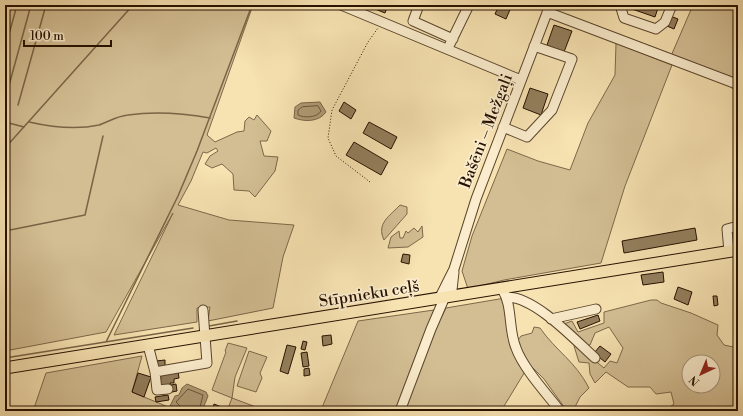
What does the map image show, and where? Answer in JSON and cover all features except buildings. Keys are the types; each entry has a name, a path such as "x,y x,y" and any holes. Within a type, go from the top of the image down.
{"main road":[{"name":"Stīpnieku ceļš","path":"5,368 444,299 505,293 734,251"}],"street":[{"path":"341,5 371,16 381,23 447,51 521,80"},
{"path":"419,5 413,21 453,39"},
{"path":"447,51 469,5"},
{"path":"620,5 624,18 656,29 665,22 672,5"},
{"path":"548,9 736,84"},
{"name":"Bašēni – Mežgaļi","path":"444,299 442,295 466,247 490,152 503,127 548,9"},
{"path":"503,127 527,137 552,110 572,59 534,46"},
{"path":"734,251 727,229 738,226"},
{"path":"505,293 534,305 595,358"},
{"path":"505,293 512,335 516,349 535,379 560,411"},
{"path":"400,411 430,329 444,299"},
{"path":"551,320 596,309"},
{"path":"155,372 207,363 206,336 202,310"},
{"path":"148,345 155,372 157,390 168,389"}],"path":[{"path":"370,182 336,156 328,138 332,110 362,54 381,23"}],"shaded area":[{"path":"5,5 253,5 207,135 215,142 237,132 244,131 245,121 249,117 254,120 257,115 271,131 267,141 260,141 264,156 278,157 275,171 255,197 249,191 234,190 233,174 222,164 212,168 205,164 210,156 218,151 216,148 207,153 203,152 191,181 178,205 229,220 294,225 283,257 273,308 208,321 210,307 197,308 197,322 114,335 173,213 106,332 5,351"},
{"path":"693,5 738,5 738,79 671,56"},
{"path":"616,43 672,65 625,186 601,263 504,280 468,289 462,271 472,236 507,149 538,161 570,170 588,123 615,75"},
{"path":"400,205 407,207 407,214 384,240 382,234 383,224 388,216"},
{"path":"422,226 423,237 408,247 388,248 391,237 399,231 400,238 403,238 406,231 408,233 414,228 418,232"},
{"path":"505,298 526,370 501,411 409,411 405,409 437,326 446,308"},
{"path":"651,300 657,300 661,303 691,313 718,325 717,335 724,345 738,348 738,411 664,411 674,404 671,392 656,394 650,387 628,387 606,372 595,383 590,374 589,363 579,362 574,346 575,344 604,368 610,361 617,363 623,348 609,327 595,333 590,345 585,345 561,325 572,321 578,332 604,323 604,312"},
{"path":"434,310 395,411 318,411 321,410 358,321"},
{"path":"534,327 540,328 552,343 572,363 589,388 580,397 573,411 567,411 544,379 525,360 516,343 521,336 532,333"},
{"path":"228,343 247,348 235,377 232,398 212,390"},
{"path":"249,351 267,357 260,373 262,378 256,392 237,386"},
{"path":"142,356 132,392 178,411 33,411 46,373"},
{"path":"232,398 256,407 255,411 227,411"}],"water":[{"path":"320,102 326,112 320,118 303,120 294,118 295,107 301,103"},
{"path":"187,384 206,392 208,396 202,411 183,411 170,406 175,396 179,395 182,388"}],"waterway":[{"path":"5,49 17,5"},
{"path":"5,100 31,5"},
{"path":"18,105 46,5"},
{"path":"5,148 133,5"},
{"path":"106,342 178,196 197,151 252,5"},
{"path":"29,122 73,128 90,127 124,116 148,113 169,113 210,118"},
{"path":"5,122 24,127"},
{"path":"5,231 85,215 103,136"},
{"path":"209,326 237,321"},
{"path":"5,358 193,328"}]}
